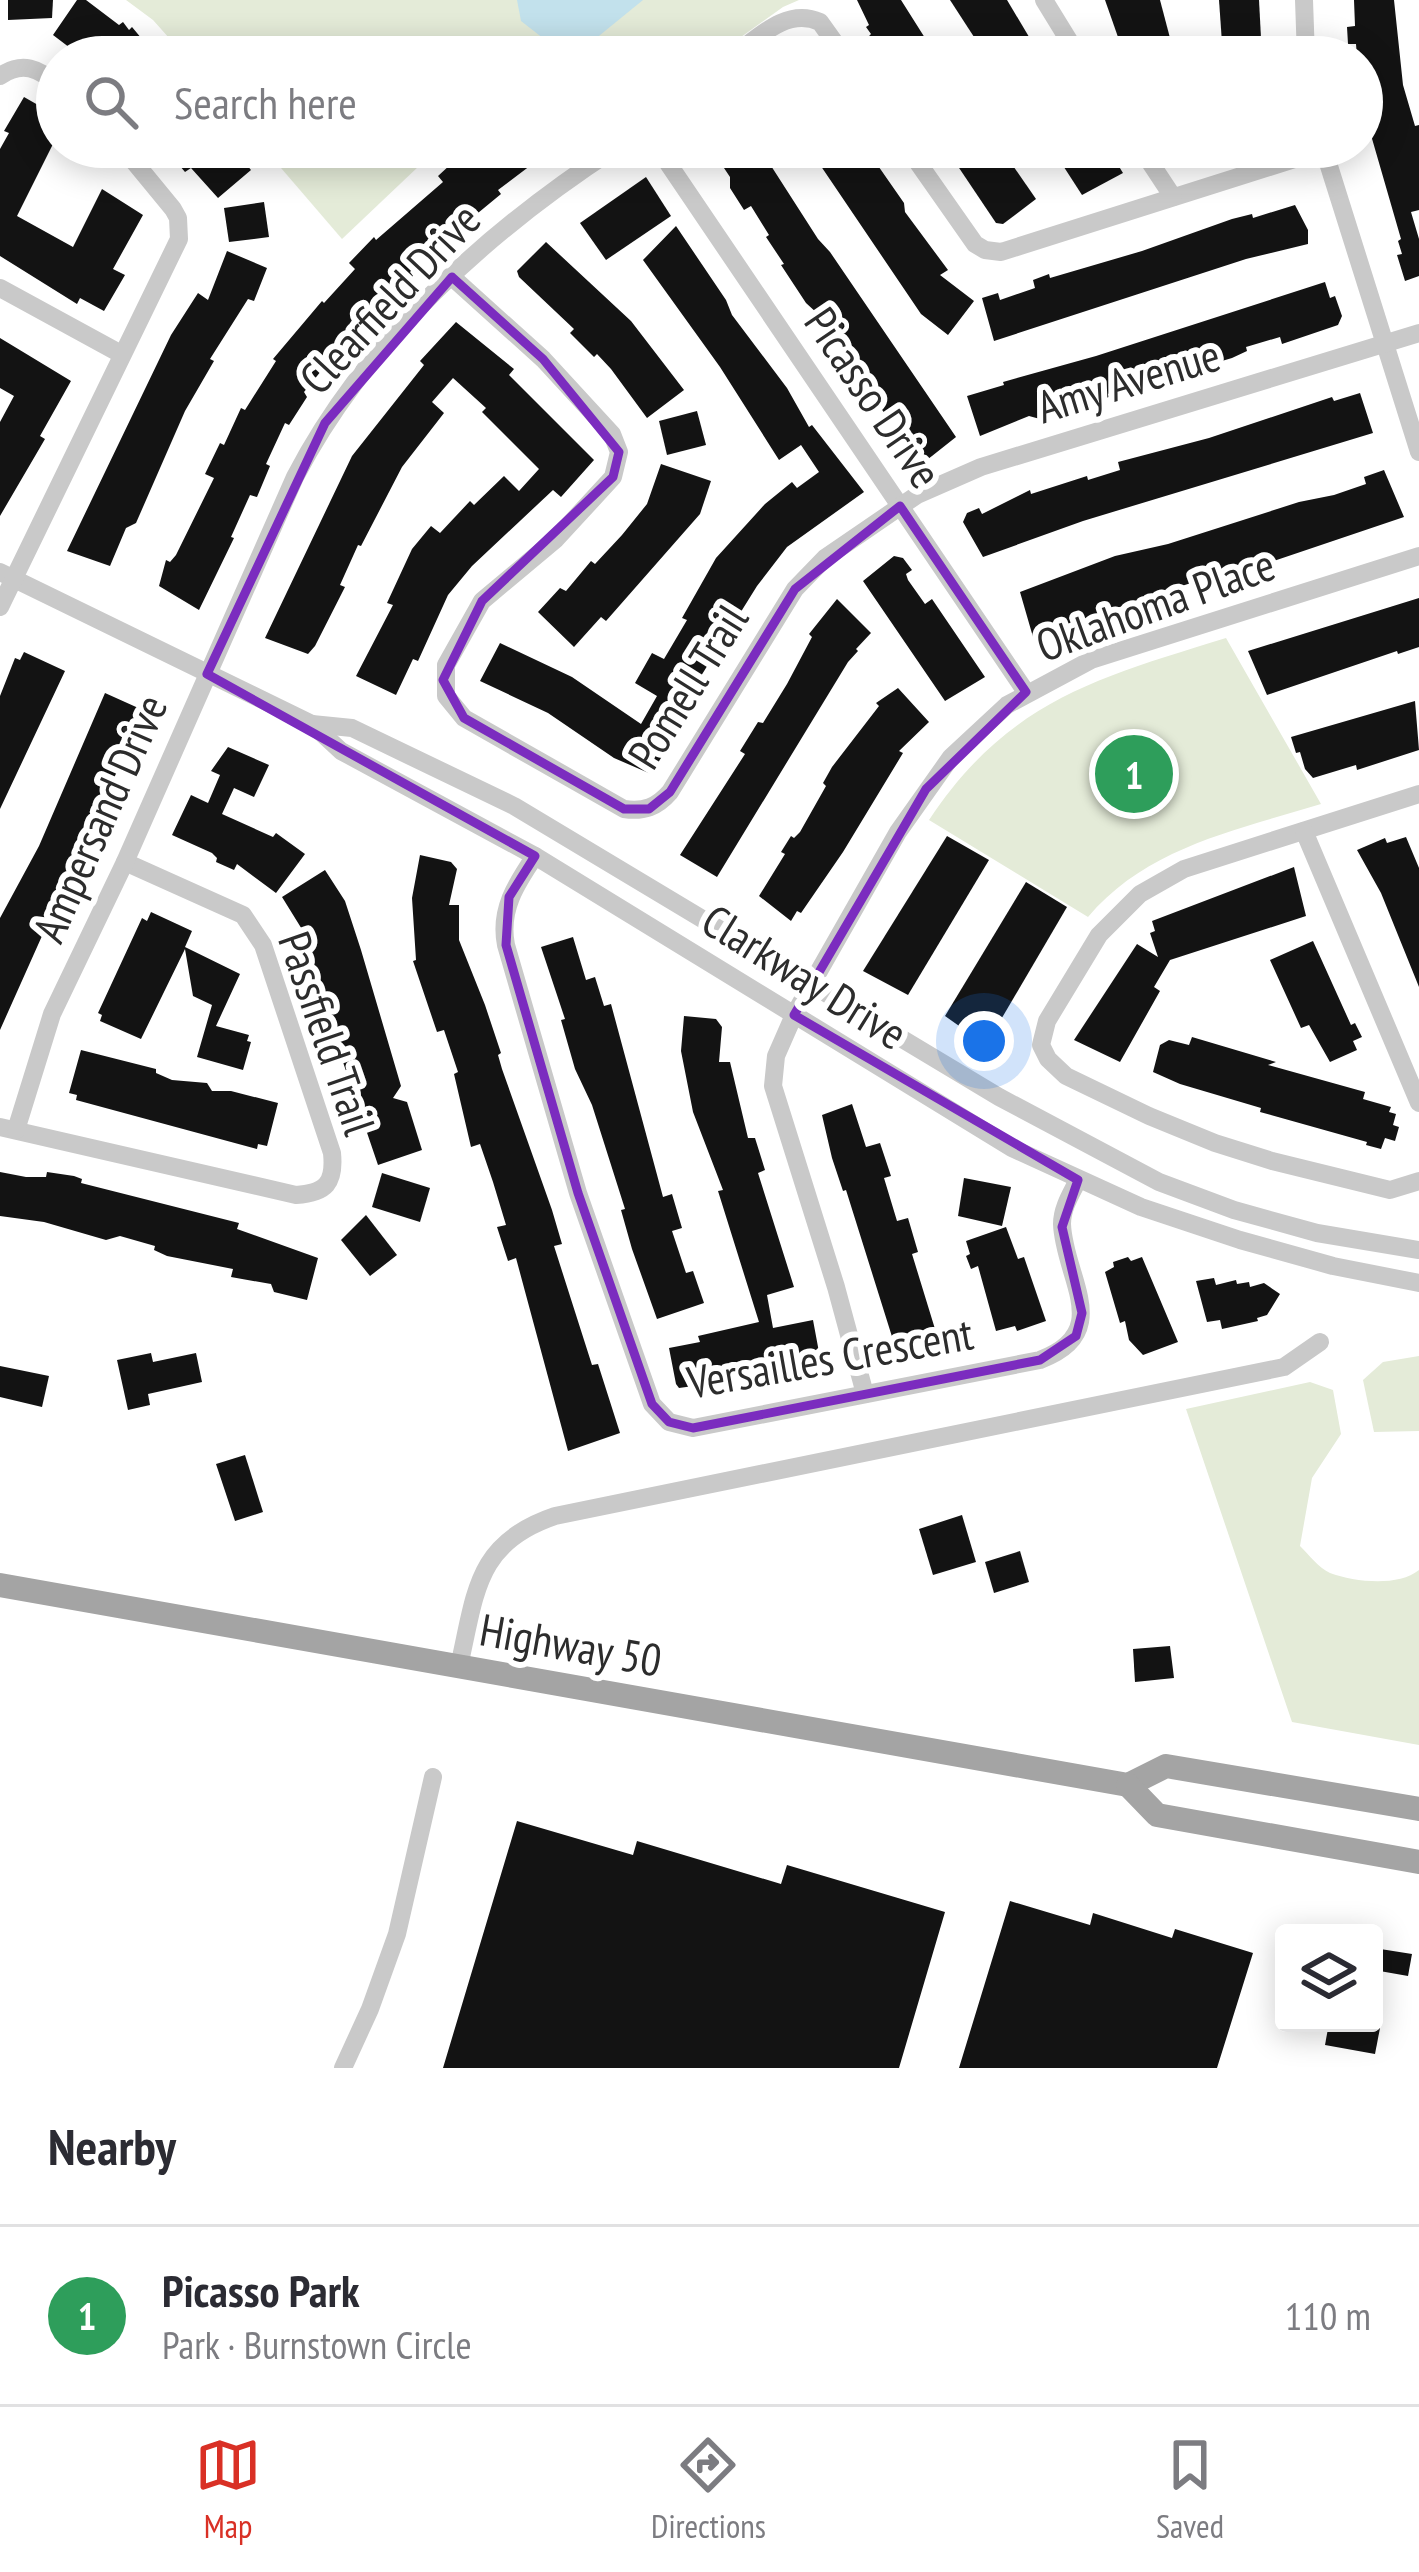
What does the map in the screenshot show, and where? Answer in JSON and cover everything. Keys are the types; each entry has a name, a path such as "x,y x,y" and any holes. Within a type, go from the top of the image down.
{"main road":[{"name":"Highway 50","path":"0,1585 1128,1785 1157,1815 1419,1862"},
{"name":"Highway 50","path":"1128,1785 1166,1766 1419,1809"}],"street":[{"path":"1044,0 1065,36"},
{"path":"1304,0 1305,36"},
{"path":"761,36 794,17 820,22 830,36"},
{"path":"0,76 9,70 36,69"},
{"path":"0,607 7,576 175,249 180,228 173,208 140,168"},
{"name":"Clearfield Drive","path":"207,674 295,477 325,423 358,378 452,277 522,213 586,168"},
{"name":"Picasso Drive","path":"671,168 1026,692"},
{"path":"921,168 969,237 985,250 1001,252 1262,168"},
{"path":"1154,168 1173,197"},
{"path":"1329,168 1419,452"},
{"name":"Pomell Trail","path":"452,277 543,359 612,434 619,464 613,477 556,539 482,601 446,665 446,696 464,718 623,809 636,811 661,802 795,589 825,558 900,506"},
{"path":"0,288 121,354"},
{"name":"Amy Avenue","path":"900,506 981,467 1419,333"},
{"name":"Oklahoma Place","path":"865,1394 773,1086 776,1055 828,950 926,789 976,732 1026,692 1091,660 1419,556"},
{"name":"Clarkway Drive","path":"7,576 312,724 341,751 536,856 1012,1148 1141,1207 1240,1240 1419,1283"},
{"name":"Ampersand Drive","path":"8,1129 52,1014 207,674"},
{"name":"Clarkway Drive","path":"312,724 352,728 497,796 1085,1146 1159,1182 1234,1210 1317,1233 1419,1250"},
{"path":"1419,794 1184,869 1140,894 1099,935 1047,1022 1040,1045 1066,1076 1215,1143 1390,1190 1419,1181"},
{"path":"1304,831 1419,1102"},
{"name":"Versailles Crescent","path":"536,856 509,897 502,928 578,1193 652,1405 668,1421 693,1428 1040,1360 1065,1351 1076,1336 1082,1313 1062,1227 1064,1209 1078,1180"},
{"name":"Passfield Trail","path":"8,1129 296,1195 316,1194 328,1182 332,1153 262,945 242,915 125,862"},
{"path":"459,1666 478,1588 497,1547 525,1526 555,1516 1284,1367 1320,1342"},
{"path":"344,2068 397,1934 433,1777"}],"highlighted area":[{"path":"452,277 543,359 619,452 613,477 482,601 443,680 464,718 624,809 649,809 670,792 795,589 900,506 1026,692 926,789 794,1015 1078,1180 1062,1227 1082,1313 1076,1336 1040,1360 693,1428 669,1422 652,1404 578,1193 506,945 509,897 535,856 207,674 325,423"}],"green space":[{"path":"126,0 799,0 742,36 167,36"},
{"path":"281,168 417,168 342,239"},
{"path":"1226,638 1321,804 1166,857 1137,873 1088,917 929,820 991,747 1059,699 1136,667"},
{"path":"1419,1356 1419,1431 1374,1432 1363,1380 1383,1362"},
{"path":"1310,1382 1333,1390 1341,1434 1312,1478 1300,1546 1326,1571 1352,1579 1388,1581 1419,1570 1419,1745 1292,1722 1186,1409"}],"water":[{"path":"517,0 643,0 599,36 540,36 521,21"}],"building":[{"path":"8,0 53,0 52,18 8,20"},
{"path":"77,0 86,0 140,36 54,36"},
{"path":"857,0 901,0 924,36 869,36"},
{"path":"950,0 1007,0 1028,36 973,36"},
{"path":"1105,0 1160,0 1169,36 1118,36"},
{"path":"1219,0 1259,0 1261,36 1222,36"},
{"path":"1354,0 1394,0 1403,85 1415,126 1419,125 1419,210 1411,212 1419,239 1419,276 1405,281 1397,255 1402,254 1401,239 1380,168 1383,36 1348,36 1347,27 1355,26"},
{"path":"24,97 36,104 36,168 41,168 17,216 73,247 102,189 143,215 113,269 125,275 104,311 80,298 77,304 0,256 0,149 9,133 4,131"},
{"path":"191,168 249,168 251,170 218,198"},
{"path":"447,168 527,168 421,260 410,272 413,276 339,349 304,392 307,397 289,425 285,423 257,497 250,495 199,610 159,586 166,560 176,555 214,478 205,474 220,443 224,445 273,359 355,269 349,263 443,182 438,176"},
{"path":"724,168 772,168 956,437 920,465 781,265 751,206 744,210 730,188"},
{"path":"822,168 880,168 948,270 940,275 974,301 948,335 921,314"},
{"path":"959,168 1015,168 1036,199 1003,224 996,223"},
{"path":"1065,168 1120,168 1123,173 1082,195"},
{"path":"646,177 671,216 606,260 580,223"},
{"path":"264,202 269,237 229,242 224,208"},
{"path":"1295,205 1308,230 1308,244 1246,259 994,341 982,298 998,293 1000,300 1035,288 1033,280 1049,274 1050,278 1232,219"},
{"path":"676,226 809,427 864,492 787,547 757,586 668,729 676,734 651,774 614,758 548,713 480,681 500,643 572,677 641,724 657,696 635,683 652,653 664,659 716,558 765,504 792,482 797,488 819,472 801,445 779,460 643,260"},
{"path":"546,242 631,321 684,390 647,418 611,369 519,277 517,271"},
{"path":"227,251 267,268 254,301 248,299 210,359 214,361 185,411 136,523 126,528 110,566 67,551 171,335 198,293 208,300"},
{"path":"1325,282 1342,316 1338,325 1282,344 1280,337 1246,347 1247,351 1232,358 1158,380 1156,376 1124,386 1109,397 1040,419 1029,416 980,436 967,396"},
{"path":"456,322 514,369 509,375 594,460 561,497 553,490 472,566 448,595 418,661 413,659 396,695 356,676 393,605 387,603 412,549 431,526 440,533 470,501 474,505 504,476 519,491 539,469 453,378 432,402 444,413 402,467 358,545 340,585 345,587 315,646 308,654 265,638 352,456 424,365 420,361"},
{"path":"0,338 71,381 40,436 45,439 0,516 0,422 14,396 0,388"},
{"path":"1360,393 1373,433 1083,521 983,557 963,522 967,513 979,508 982,514 1030,490 1031,494 1087,476 1088,480 1120,470 1118,462 1332,397 1334,401"},
{"path":"697,411 706,445 667,455 659,421"},
{"path":"661,464 711,481 700,514 606,621 601,617 574,647 538,612 622,535 647,504"},
{"path":"1384,470 1404,517 1033,637 1020,592 1115,556 1334,495 1366,484 1364,477"},
{"path":"894,556 903,558 912,570 906,574 908,580 925,604 932,599 985,677 945,701 863,581"},
{"path":"1419,598 1419,647 1267,695 1248,651"},
{"path":"837,599 871,633 856,649 717,877 680,855 745,754 740,751 758,722 763,723 787,684 812,637 809,634"},
{"path":"24,652 65,671 0,809 0,696 15,658 20,660"},
{"path":"898,688 929,722 899,751 903,753 843,852 791,921 759,896 791,836 800,832 832,767 879,706 876,703"},
{"path":"105,693 145,711 89,832 95,835 69,891 61,895 0,1030 0,918 39,846"},
{"path":"1415,701 1419,750 1313,778 1300,752 1296,753 1291,737"},
{"path":"228,747 269,765 254,797 234,788 222,814 273,837 276,833 305,854 276,893 237,864 234,870 216,862 212,853 172,835 191,795 208,803 220,775 211,771"},
{"path":"947,836 989,860 908,995 863,971"},
{"path":"1406,837 1419,868 1419,987 1381,893 1357,850 1385,838 1387,843"},
{"path":"420,855 451,862 457,869 449,905 459,905 459,940 552,1210 562,1244 554,1246 592,1365 598,1364 620,1433 568,1451 516,1258 508,1261 497,1227 506,1225 493,1182 480,1144 471,1147 454,1074 458,1072 444,1030 437,1032 413,961 412,898"},
{"path":"1294,867 1306,916 1170,960 1154,987 1160,991 1120,1062 1074,1040 1137,944 1158,957 1150,933 1155,931 1152,921"},
{"path":"325,870 345,901 361,950 401,1086 393,1098 407,1102 422,1150 378,1165 329,1021 304,940 308,939 282,897"},
{"path":"1026,882 1067,907 986,1045 945,1016"},
{"path":"151,912 192,931 185,947 240,974 216,1026 249,1035 243,1070 197,1057 212,1005 193,996 185,949 141,1039 100,1021 98,1013 142,918 147,921"},
{"path":"573,937 586,980 595,977 604,1006 611,1004 663,1197 672,1194 682,1228 672,1231 686,1273 693,1271 704,1303 657,1319 592,1105 575,1069 561,1020 565,1019 541,947"},
{"path":"1313,941 1351,1025 1355,1023 1362,1037 1353,1041 1357,1050 1330,1062 1309,1025 1301,1028 1270,960"},
{"path":"684,1016 716,1019 722,1027 719,1062 730,1062 748,1138 755,1138 765,1170 758,1173 794,1287 767,1295 773,1328 813,1320 821,1363 708,1384 679,1388 676,1384 669,1348 759,1322 718,1191 723,1190 693,1112 681,1051"},
{"path":"1192,1037 1276,1062 1268,1065 1365,1092 1363,1099 1391,1107 1389,1112 1396,1114 1395,1141 1385,1138 1381,1149 1366,1145 1153,1072 1160,1045 1169,1040 1189,1045"},
{"path":"81,1050 156,1069 172,1080 207,1083 212,1091 278,1103 267,1146 258,1144 257,1149 76,1100 77,1095 69,1093"},
{"path":"852,1104 866,1147 880,1143 891,1176 884,1178 897,1221 908,1218 918,1252 912,1254 935,1329 894,1343 822,1115"},
{"path":"0,1172 74,1176 81,1183 239,1223 237,1229 318,1258 307,1300 274,1292 271,1284 231,1277 233,1269 167,1256 154,1250 155,1246 120,1236 106,1240 44,1222 0,1216"},
{"path":"382,1173 430,1188 420,1222 372,1207"},
{"path":"964,1178 1011,1187 1002,1226 958,1216"},
{"path":"366,1215 397,1255 370,1276 341,1240"},
{"path":"1006,1227 1018,1259 1024,1257 1046,1321 1017,1331 1015,1326 996,1331 978,1266 971,1269 966,1256 970,1254 966,1241"},
{"path":"1128,1257 1131,1261 1142,1257 1178,1342 1143,1355 1129,1340 1125,1321 1120,1323 1105,1272 1114,1267 1113,1262"},
{"path":"1214,1278 1216,1285 1236,1280 1237,1284 1249,1282 1250,1287 1264,1283 1280,1294 1258,1321 1222,1329 1220,1320 1207,1322 1196,1281"},
{"path":"151,1353 153,1362 196,1353 202,1382 148,1394 150,1405 128,1410 117,1360"},
{"path":"0,1366 49,1376 42,1407 0,1397"},
{"path":"245,1455 263,1512 235,1521 216,1464"},
{"path":"962,1515 976,1562 933,1575 919,1529"},
{"path":"1020,1551 1029,1582 994,1593 985,1562"},
{"path":"1170,1646 1174,1678 1135,1682 1133,1649"},
{"path":"517,1821 633,1855 637,1841 781,1884 787,1865 945,1912 899,2068 443,2068"},
{"path":"1010,1901 1090,1925 1093,1913 1172,1938 1175,1929 1253,1953 1217,2068 959,2068"},
{"path":"1383,1949 1412,1954 1408,1976 1383,1972"},
{"path":"1327,2032 1379,2032 1375,2054 1325,2045"}],"place":[{"name":"Picasso Park","path":"1134,774"}]}
